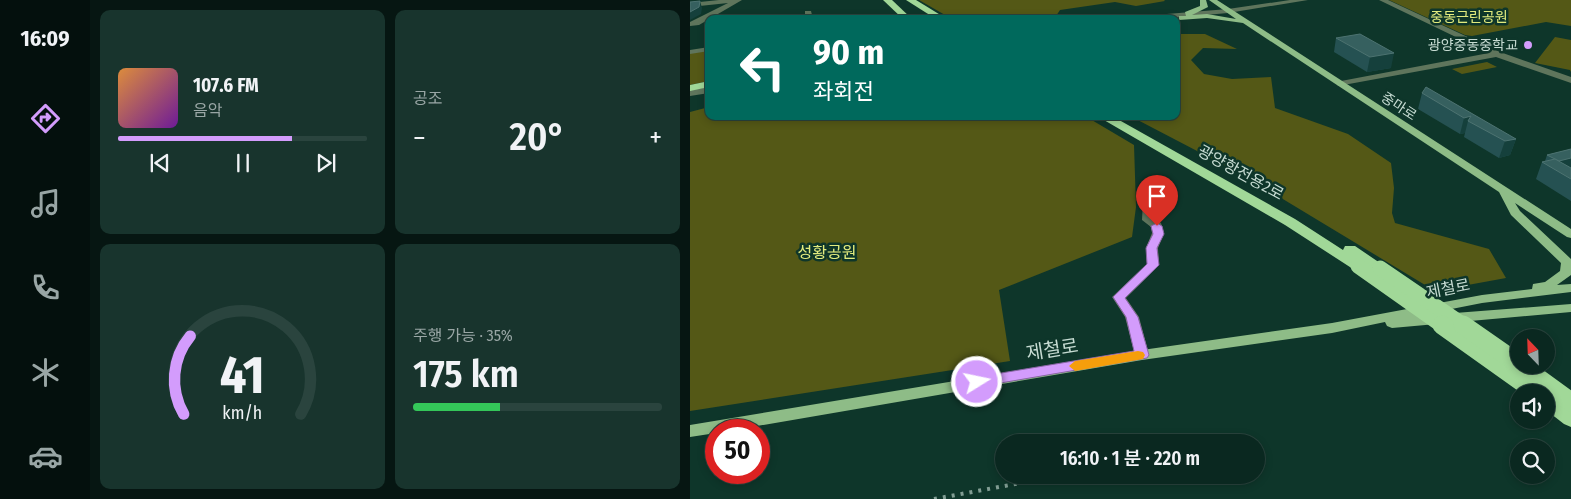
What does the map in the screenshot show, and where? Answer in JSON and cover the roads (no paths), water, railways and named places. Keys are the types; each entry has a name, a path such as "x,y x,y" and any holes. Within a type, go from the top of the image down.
{"highway":[{"path":"887,0 904,15"},
{"path":"900,0 925,15"},
{"path":"910,0 936,15"},
{"path":"690,88 705,86"},
{"name":"광양항전용2로","path":"1110,120 1365,264"},
{"name":"광양항전용2로","path":"1123,120 1302,219 1365,264"},
{"path":"1365,264 1510,358"},
{"path":"1365,264 1525,384"},
{"path":"1529,374 1562,408"}],"main road":[{"path":"1182,17 1204,7 1202,0"},
{"name":"중마로","path":"1212,0 1570,233"},
{"path":"1182,17 1207,16 1249,24"},
{"path":"1482,299 1549,285 1566,273 1567,262 1515,213 1503,190"},
{"name":"제철로","path":"690,431 1142,355 1332,328 1482,299 1571,288"},
{"name":"제철로","path":"1332,328 1502,316 1571,308"}],"street":[{"path":"690,5 738,0"},
{"path":"711,15 738,0"},
{"path":"1182,17 1306,0"},
{"path":"1382,0 1497,54 1571,80"},
{"path":"690,24 705,17"},
{"path":"1475,44 1486,42"},
{"path":"690,52 705,50"},
{"path":"1340,84 1497,54"},
{"path":"690,93 705,91"},
{"path":"1142,355 1132,317 1119,297 1153,265 1152,248 1158,234 1157,226 1148,220 1149,182"}],"railway":[{"path":"934,499 1015,484"}],"place":[{"name":"광양중동중학교","path":"1528,45"}],"park label":[{"name":"중동근린공원","path":"1469,17"},
{"name":"성황공원","path":"827,252"}]}
